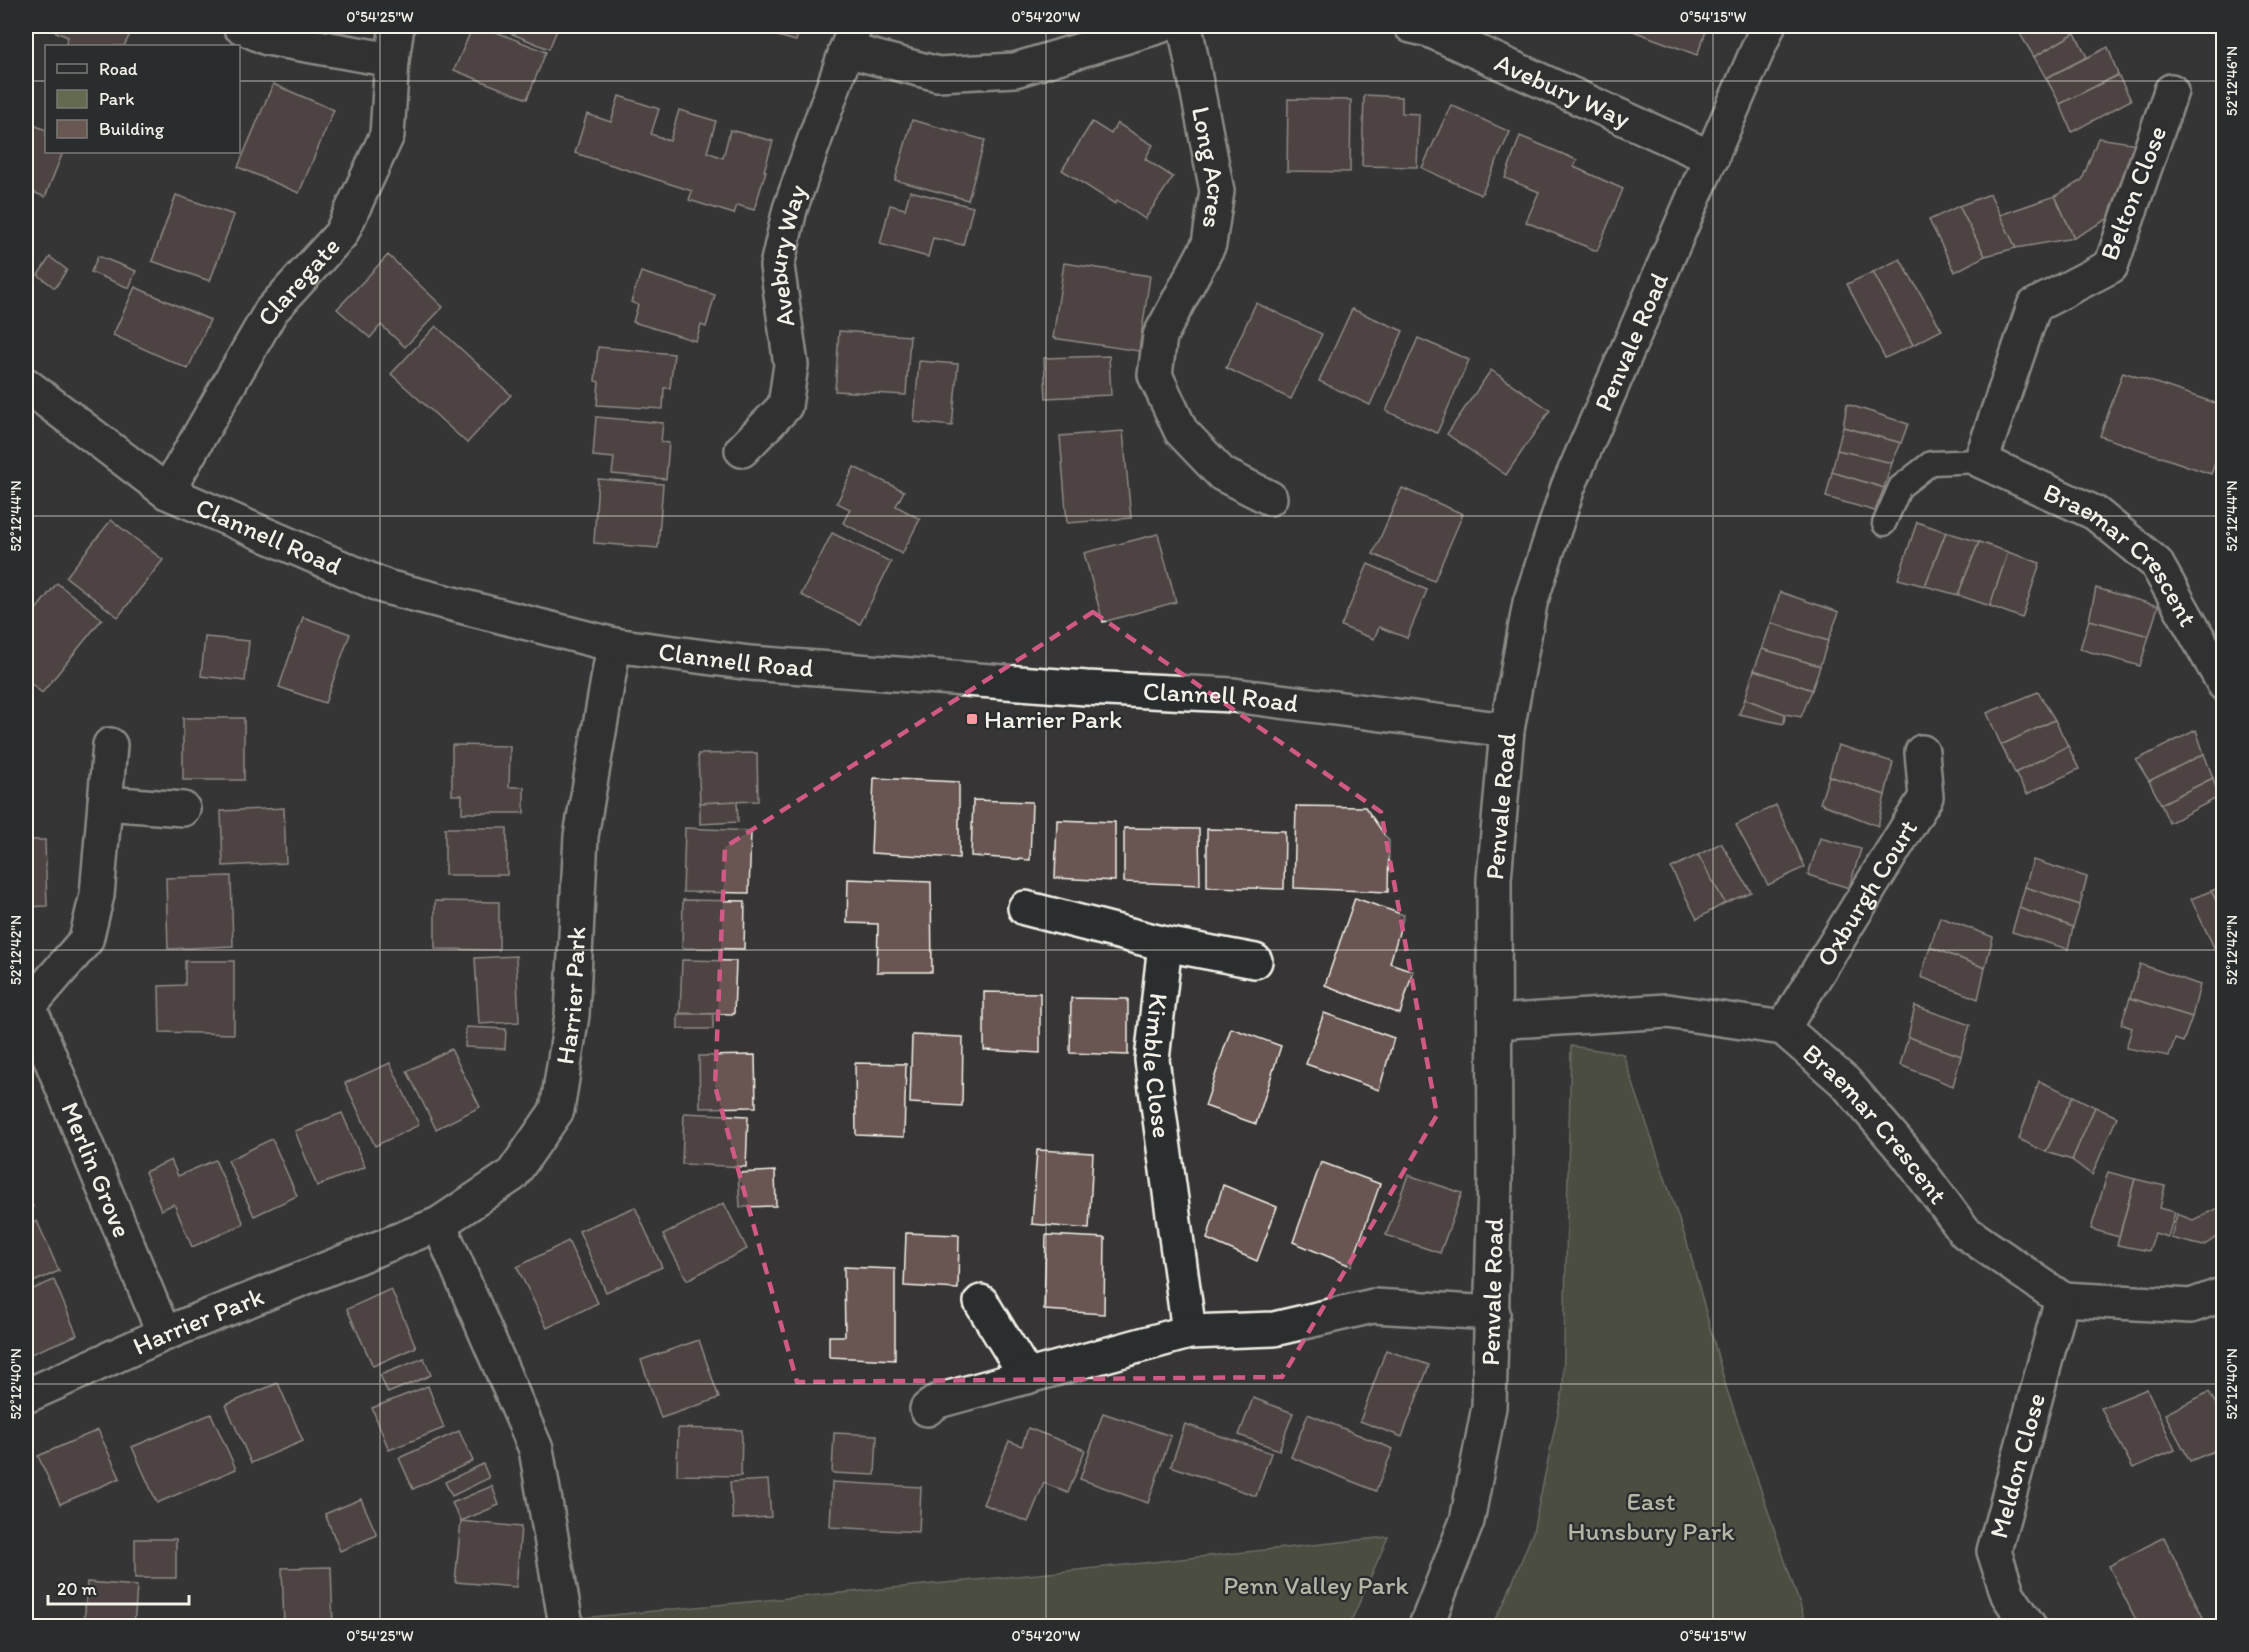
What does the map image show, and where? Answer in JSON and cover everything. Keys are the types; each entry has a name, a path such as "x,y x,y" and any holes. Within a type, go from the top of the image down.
{"street":[{"path":"240,26 267,38 392,60"},
{"name":"Claregate","path":"167,492 271,311 340,234 387,135 392,60 397,26"},
{"name":"Avebury Way","path":"742,450 785,406 791,365 777,266 790,209 850,38 938,74 1016,70 1160,26"},
{"name":"Long Acres","path":"1185,26 1217,191 1209,244 1160,336 1155,375 1181,431 1222,474 1270,498"},
{"name":"Penvale Road","path":"1426,1626 1467,1521 1489,1407 1496,1180 1494,879 1507,730 1530,603 1568,487 1768,26"},
{"name":"Avebury Way","path":"1424,27 1712,158"},
{"name":"Belton Close","path":"1981,461 2034,306 2111,266 2171,91"},
{"name":"Clannell Road","path":"26,385 167,492 386,587 614,645 750,663 1086,688 1233,695 1507,730"},
{"name":"Braemar Crescent","path":"1981,461 2095,513 2156,563 2223,684"},
{"name":"Harrier Park","path":"26,1396 164,1334 440,1224 512,1175 557,1110 572,1015 580,836 614,645"},
{"name":"Merlin Grove","path":"110,745 97,895 86,940 27,1005 164,1334"},
{"name":"Oxburgh Court","path":"1783,1028 1926,797 1922,752"},
{"path":"105,803 183,809"},
{"path":"1025,908 1165,944 1256,961"},
{"name":"Kimble Close","path":"1165,944 1152,1060 1189,1332"},
{"name":"Braemar Crescent","path":"1495,1022 1667,1011 1783,1028 1845,1082 1906,1153 1965,1232 2062,1299"},
{"path":"440,1224 536,1449 565,1619"},
{"path":"2062,1299 2191,1306 2223,1294"},
{"name":"Meldon Close","path":"2029,1626 2008,1595 1994,1551 2062,1299"},
{"path":"981,1302 1026,1377"},
{"path":"927,1409 938,1401 1189,1332 1274,1329 1373,1306 1493,1313"}],"lane":[{"path":"1884,524 1900,487 1931,463 1981,461"}],"highlighted area":[{"path":"1093,612 1381,812 1437,1115 1282,1377 797,1382 715,1086 725,847"}],"green space":[{"name":"East Hunsbury Park","path":"1571,1046 1623,1054 1688,1246 1726,1387 1807,1626 1491,1626 1504,1603 1533,1532 1563,1389"},
{"name":"Penn Valley Park","path":"1388,1537 1349,1626 499,1626 1049,1573"}],"building":[{"path":"51,26 134,26 124,45 65,45 68,37 49,29"},
{"path":"473,26 481,26 546,52 527,99 454,70"},
{"path":"512,26 547,26 557,30 549,49 510,33"},
{"path":"742,26 800,26 796,41"},
{"path":"1620,26 1708,26 1697,55"},
{"path":"2025,26 2073,26 2075,33 2034,57 2017,29"},
{"path":"2075,33 2087,57 2046,78 2034,57"},
{"path":"2108,47 2118,75 2060,104 2046,78"},
{"path":"2118,75 2131,100 2072,132 2060,104"},
{"path":"273,84 334,110 299,193 238,167"},
{"path":"1364,95 1402,97 1402,113 1419,114 1417,167 1362,166"},
{"path":"619,96 659,109 651,134 670,141 679,110 716,121 707,152 723,158 730,130 773,141 754,210 737,205 734,214 689,200 692,191 575,153 587,114 611,122"},
{"path":"1288,99 1351,100 1350,172 1287,171"},
{"path":"1451,105 1510,132 1481,195 1422,168"},
{"path":"912,120 985,140 968,200 895,180"},
{"path":"26,122 45,130 45,153 63,153 45,197 26,189"},
{"path":"1092,122 1111,134 1117,123 1153,145 1145,159 1173,177 1145,219 1117,200 1115,204 1062,170"},
{"path":"1520,136 1577,160 1574,167 1623,189 1597,251 1526,222 1539,192 1505,178"},
{"path":"2098,138 2138,144 2116,214 2074,238 2055,196 2082,180"},
{"path":"910,191 973,207 963,245 933,238 928,257 880,244 890,205 905,209"},
{"path":"1990,194 2016,248 1985,256 1959,206"},
{"path":"176,195 234,215 210,281 152,261"},
{"path":"2055,196 2074,238 2016,248 2000,215"},
{"path":"1959,206 1985,256 1955,272 1929,220"},
{"path":"388,255 443,307 405,347 381,325 370,338 337,309"},
{"path":"98,256 136,271 129,288 91,272"},
{"path":"50,257 67,270 55,288 38,275"},
{"path":"1900,259 1942,330 1913,345 1873,272"},
{"path":"1064,263 1150,276 1139,351 1053,338"},
{"path":"641,272 715,295 706,327 701,325 696,341 633,322 638,305 631,302"},
{"path":"1873,272 1913,345 1885,358 1847,284"},
{"path":"135,287 210,320 188,369 113,335"},
{"path":"1256,303 1322,334 1291,399 1226,368"},
{"path":"1352,309 1403,331 1370,405 1319,381"},
{"path":"436,326 511,395 467,443 391,374"},
{"path":"839,331 910,336 906,395 835,391"},
{"path":"1418,338 1469,360 1437,433 1386,411"},
{"path":"598,347 674,354 670,388 664,388 663,409 597,405 599,382 595,381"},
{"path":"1109,356 1111,395 1046,398 1044,358"},
{"path":"919,361 958,364 952,426 914,422"},
{"path":"1491,370 1550,410 1506,475 1447,434"},
{"path":"2123,372 2224,406 2224,438 2211,474 2100,436"},
{"path":"1847,404 1908,424 1901,443 1843,427"},
{"path":"596,417 663,423 661,442 669,443 666,479 612,474 614,458 593,456"},
{"path":"1843,427 1901,443 1892,463 1837,450"},
{"path":"1123,431 1131,518 1067,523 1060,436"},
{"path":"1837,450 1892,463 1884,488 1832,472"},
{"path":"854,467 904,491 896,506 920,519 902,554 843,523 850,509 837,503"},
{"path":"1832,472 1884,488 1875,511 1826,497"},
{"path":"598,479 663,484 658,548 594,543"},
{"path":"1402,488 1463,514 1434,581 1373,554"},
{"path":"111,520 163,560 118,617 66,577"},
{"path":"1917,522 1946,532 1925,586 1898,579"},
{"path":"1946,532 1979,542 1958,595 1925,586"},
{"path":"832,533 891,562 860,624 801,595"},
{"path":"1158,534 1176,602 1103,622 1084,553"},
{"path":"1979,542 2008,552 1990,606 1958,595"},
{"path":"2008,552 2040,563 2022,618 1990,606"},
{"path":"1368,564 1427,590 1407,638 1379,627 1374,639 1341,626"},
{"path":"57,583 102,619 42,693 26,679 26,622"},
{"path":"2096,588 2158,606 2149,636 2089,620"},
{"path":"1780,592 1839,612 1828,641 1771,623"},
{"path":"303,617 350,634 325,703 279,687"},
{"path":"2089,620 2149,636 2140,666 2080,649"},
{"path":"1771,623 1828,641 1820,666 1762,649"},
{"path":"205,637 249,641 245,681 201,676"},
{"path":"1762,649 1820,666 1812,690 1754,670"},
{"path":"1754,670 1812,690 1801,717 1785,714 1745,699"},
{"path":"2038,692 2055,720 2001,745 1987,713"},
{"path":"1745,699 1785,714 1784,724 1739,714"},
{"path":"183,718 244,718 244,780 183,780"},
{"path":"2055,720 2068,746 2015,773 2001,745"},
{"path":"2196,730 2204,754 2149,781 2136,760"},
{"path":"452,745 510,746 509,787 524,787 524,813 462,813 462,795 452,795"},
{"path":"1838,745 1893,762 1885,795 1829,776"},
{"path":"2068,746 2079,769 2027,794 2015,773"},
{"path":"757,753 758,801 700,803 698,754"},
{"path":"2204,754 2213,778 2161,804 2149,781"},
{"path":"1829,776 1885,795 1878,826 1820,803"},
{"path":"874,778 959,782 959,858 871,853"},
{"path":"2213,778 2219,797 2169,823 2161,804"},
{"path":"973,800 1032,802 1030,860 971,856"},
{"path":"737,801 738,822 700,824 700,803"},
{"path":"1776,805 1805,867 1768,885 1736,825"},
{"path":"1296,806 1365,807 1389,841 1388,892 1294,888"},
{"path":"284,808 286,863 223,866 221,811"},
{"path":"1057,820 1115,822 1115,881 1055,878"},
{"path":"445,828 507,828 507,875 445,875"},
{"path":"685,828 751,831 749,893 683,892"},
{"path":"1124,828 1199,829 1200,885 1124,882"},
{"path":"1207,829 1285,831 1284,889 1207,887"},
{"path":"1820,838 1861,849 1849,888 1808,875"},
{"path":"26,840 45,840 47,906 26,907"},
{"path":"1721,843 1751,892 1725,903 1698,855"},
{"path":"1698,855 1725,903 1697,919 1671,868"},
{"path":"2033,860 2087,877 2080,905 2025,887"},
{"path":"231,876 233,946 168,949 166,878"},
{"path":"848,879 931,882 932,972 877,972 878,924 847,923"},
{"path":"2224,886 2224,915 2211,891"},
{"path":"2025,887 2080,905 2073,927 2019,908"},
{"path":"2211,891 2224,915 2224,956 2219,958 2191,899"},
{"path":"1355,898 1404,915 1390,963 1413,971 1400,1014 1325,985"},
{"path":"683,900 745,901 744,949 682,948"},
{"path":"435,901 499,902 499,950 435,949"},
{"path":"2019,908 2073,927 2068,949 2012,932"},
{"path":"1940,917 1993,937 1985,968 1930,947"},
{"path":"1930,947 1985,968 1978,999 1921,977"},
{"path":"516,956 519,1022 479,1024 475,958"},
{"path":"682,960 736,961 734,1014 680,1013"},
{"path":"185,961 234,961 234,1034 160,1032 159,986 185,985"},
{"path":"2140,964 2200,985 2192,1017 2130,998"},
{"path":"984,992 1040,993 1040,1053 984,1050"},
{"path":"1071,998 1128,999 1128,1055 1070,1053"},
{"path":"2130,998 2192,1017 2183,1042 2175,1039 2169,1056 2126,1048 2132,1028 2121,1024"},
{"path":"1915,1006 1970,1025 1961,1056 1908,1037"},
{"path":"1324,1013 1394,1038 1379,1090 1306,1064"},
{"path":"678,1014 713,1014 713,1029 678,1029"},
{"path":"466,1027 506,1029 505,1049 465,1047"},
{"path":"1231,1028 1281,1046 1256,1124 1205,1106"},
{"path":"912,1035 963,1037 962,1106 910,1103"},
{"path":"1908,1037 1961,1056 1953,1086 1900,1065"},
{"path":"451,1049 480,1107 436,1129 407,1071"},
{"path":"755,1055 756,1107 700,1108 699,1056"},
{"path":"390,1063 419,1125 375,1146 345,1083"},
{"path":"855,1063 906,1064 904,1137 856,1135"},
{"path":"2039,1081 2073,1096 2046,1152 2019,1139"},
{"path":"2073,1096 2095,1107 2072,1160 2046,1152"},
{"path":"2095,1107 2117,1117 2092,1175 2072,1160"},
{"path":"342,1113 365,1167 317,1186 295,1131"},
{"path":"684,1113 748,1116 746,1167 682,1164"},
{"path":"272,1139 297,1196 254,1216 228,1160"},
{"path":"1037,1150 1093,1153 1089,1229 1032,1224"},
{"path":"171,1160 178,1176 215,1160 244,1224 192,1247 174,1204 161,1210 145,1172"},
{"path":"1321,1162 1380,1184 1351,1266 1293,1242"},
{"path":"775,1171 776,1206 740,1207 738,1173"},
{"path":"2108,1172 2135,1179 2119,1237 2091,1229"},
{"path":"1408,1175 1462,1193 1440,1253 1386,1235"},
{"path":"2135,1179 2165,1186 2160,1208 2175,1212 2168,1237 2155,1233 2149,1251 2117,1245"},
{"path":"1223,1185 1277,1207 1257,1261 1207,1239"},
{"path":"26,1189 33,1207 26,1210"},
{"path":"724,1203 747,1249 687,1280 663,1235"},
{"path":"2224,1205 2224,1232 2203,1246 2171,1238 2177,1214 2193,1220"},
{"path":"635,1207 662,1267 606,1292 579,1231"},
{"path":"37,1221 59,1271 26,1285 26,1226"},
{"path":"906,1233 959,1235 958,1289 904,1286"},
{"path":"1046,1235 1105,1238 1104,1314 1044,1310"},
{"path":"568,1241 598,1303 547,1328 517,1267"},
{"path":"844,1267 895,1269 895,1360 829,1357 829,1336 845,1336"},
{"path":"54,1280 77,1335 26,1356 26,1292"},
{"path":"391,1289 416,1347 373,1366 347,1309"},
{"path":"699,1340 719,1398 661,1418 641,1360"},
{"path":"1386,1350 1429,1365 1402,1437 1360,1421"},
{"path":"424,1358 431,1375 388,1393 380,1375"},
{"path":"278,1383 303,1441 251,1463 226,1405"},
{"path":"428,1386 444,1428 389,1450 372,1408"},
{"path":"2147,1389 2175,1450 2133,1468 2101,1408"},
{"path":"2209,1392 2224,1418 2224,1447 2190,1461 2165,1414"},
{"path":"1253,1398 1293,1413 1279,1450 1239,1435"},
{"path":"1103,1413 1171,1436 1148,1503 1080,1479"},
{"path":"211,1414 236,1469 157,1503 132,1447"},
{"path":"1308,1414 1393,1449 1376,1491 1291,1457"},
{"path":"1185,1424 1271,1453 1256,1496 1171,1466"},
{"path":"678,1428 742,1430 741,1476 677,1475"},
{"path":"1028,1428 1085,1450 1068,1493 1044,1483 1028,1522 983,1504 1009,1441 1022,1446"},
{"path":"98,1430 120,1478 60,1504 38,1456"},
{"path":"459,1431 473,1461 413,1489 399,1458"},
{"path":"834,1433 877,1435 875,1475 832,1473"},
{"path":"483,1464 489,1478 452,1496 445,1482"},
{"path":"768,1480 771,1517 733,1519 730,1482"},
{"path":"832,1482 921,1487 919,1532 830,1527"},
{"path":"492,1486 499,1505 461,1521 452,1503"},
{"path":"361,1499 377,1535 340,1551 325,1514"},
{"path":"461,1521 521,1527 516,1587 455,1582"},
{"path":"2164,1537 2207,1626 2139,1626 2109,1566"},
{"path":"135,1539 176,1539 176,1578 135,1578"},
{"path":"331,1567 333,1626 284,1626 282,1568"},
{"path":"87,1582 137,1586 134,1626 84,1626"}],"place":[{"name":"Harrier Park","path":"972,719"}]}
